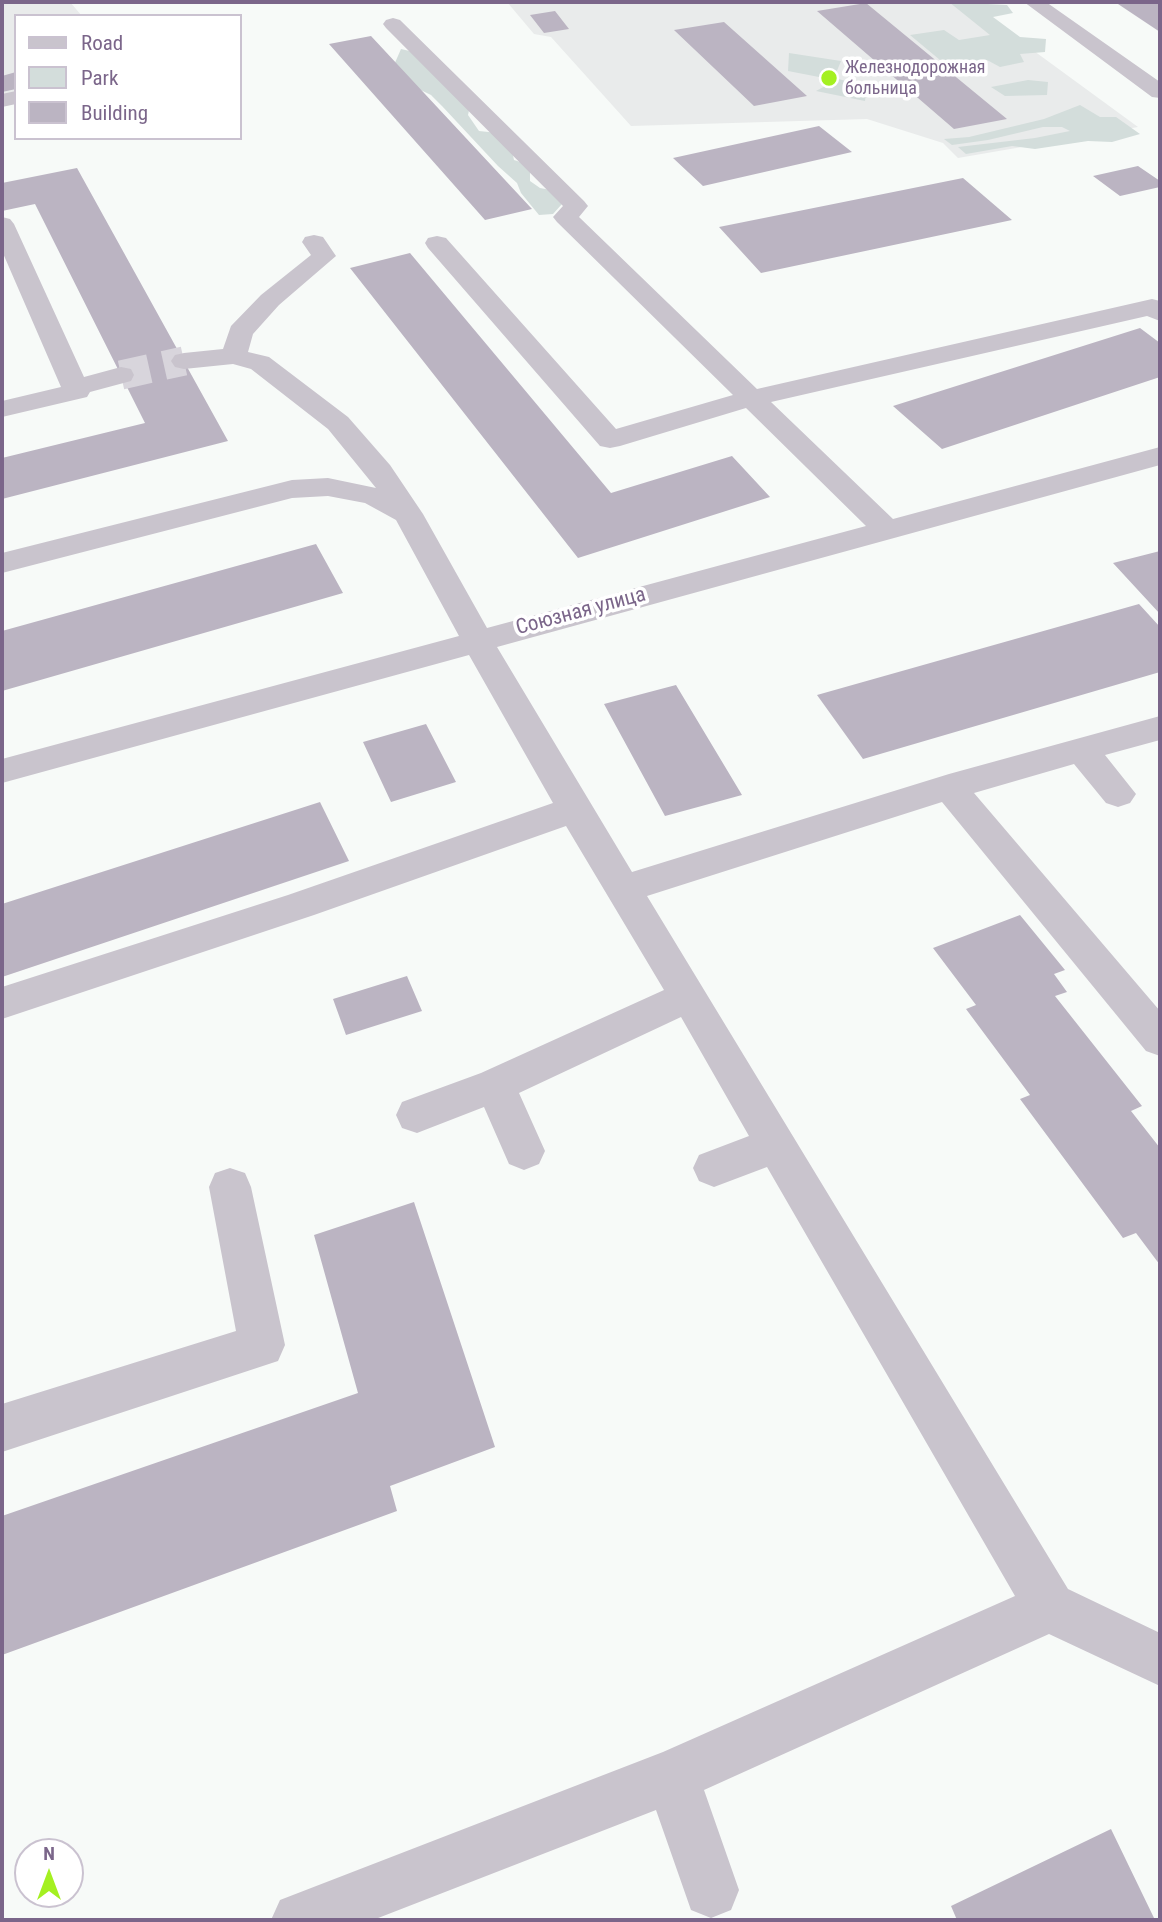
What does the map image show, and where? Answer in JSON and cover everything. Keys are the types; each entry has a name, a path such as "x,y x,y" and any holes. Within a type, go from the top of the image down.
{"street":[{"path":"1034,2 1160,92"},
{"path":"393,23 576,206 565,218 579,242 752,398 887,530"},
{"path":"2,224 77,391 2,409"},
{"path":"234,356 240,332 270,300 324,256 314,242"},
{"path":"437,243 471,270 610,440 752,398 1152,307 1160,313"},
{"path":"184,361 234,356 260,363 338,423 380,471 408,514 574,809 690,996 775,1145 1050,1607 1160,1660"},
{"path":"76,387 121,375"},
{"name":"Союзная улица","path":"2,771 1160,456"},
{"path":"2,563 227,503 292,489 328,487 374,496 408,514"},
{"path":"624,889 949,787 1160,728"},
{"path":"1081,750 1118,794"},
{"path":"949,787 1160,1039"},
{"path":"2,1003 306,915 574,809"},
{"path":"417,1115 495,1085 690,996"},
{"path":"495,1085 523,1151"},
{"path":"714,1168 775,1145"},
{"path":"2,1428 261,1345 230,1187"},
{"path":"300,1920 379,1905 1050,1607"},
{"path":"673,1776 711,1891"}],"shaded area":[{"path":"2,2 70,2 80,14 14,14 14,101 2,104"},
{"name":"Железнодорожная больница","path":"507,2 967,2 1138,127 958,158 943,143 867,119 631,126 551,37 534,34"}],"green space":[{"path":"949,2 1007,5 1013,13 993,17 1020,37 1046,39 1045,52 1020,54 1024,62 1000,67 987,60 970,64 976,70 958,75 910,35 944,30 959,40 990,35"},
{"path":"401,49 418,53 470,106 468,115 479,131 498,133 511,146 514,160 530,165 530,181 540,188 556,191 562,204 553,214 539,215 521,193 517,183 431,95 404,82 394,65"},
{"path":"789,53 841,61 834,78 867,86 865,101 816,91 831,83 819,77 788,71"},
{"path":"1028,80 1048,82 1047,95 1005,96 991,87"},
{"path":"1080,105 1100,117 1116,117 1140,134 1112,142 1088,141 1035,149 1012,146 966,154 958,147 1070,131 1062,127 1043,127 952,145 944,139 969,137 1044,119"}],"building":[{"path":"1115,2 1160,2 1160,32"},
{"path":"866,3 1007,119 954,129 817,11"},
{"path":"555,11 569,29 544,33 530,15"},
{"path":"724,22 807,96 754,106 674,30"},
{"path":"371,36 532,209 485,220 329,44"},
{"path":"14,73 14,89 2,92 2,76"},
{"path":"819,126 852,152 703,186 673,158"},
{"path":"1138,166 1160,181 1160,187 1120,196 1093,176"},
{"path":"77,168 228,441 2,499 2,458 145,423 35,204 2,211 2,183"},
{"path":"963,178 1012,220 761,273 719,227"},
{"path":"410,253 611,493 732,456 770,497 578,558 350,268"},
{"path":"1140,328 1160,343 1160,377 942,449 893,406"},
{"path":"316,544 343,593 2,691 2,631"},
{"path":"1160,551 1160,614 1113,563"},
{"path":"1139,604 1160,627 1160,672 863,759 817,695"},
{"path":"676,685 742,795 665,816 604,704"},
{"path":"426,724 456,782 391,802 363,742"},
{"path":"320,802 349,861 2,977 2,904"},
{"path":"1020,915 1065,970 1054,974 1067,992 1055,996 1142,1106 1131,1111 1160,1148 1160,1265 1136,1233 1123,1238 1020,1099 1030,1095 966,1009 976,1005 933,948"},
{"path":"407,976 422,1011 346,1035 333,999"},
{"path":"414,1202 495,1447 390,1486 397,1511 2,1655 2,1516 358,1393 314,1235"},
{"path":"1111,1829 1155,1920 957,1920 951,1906"}],"tunnel":[{"path":"121,375 184,361"}],"place":[{"name":"Железнодорожная больница","path":"829,78"}]}
